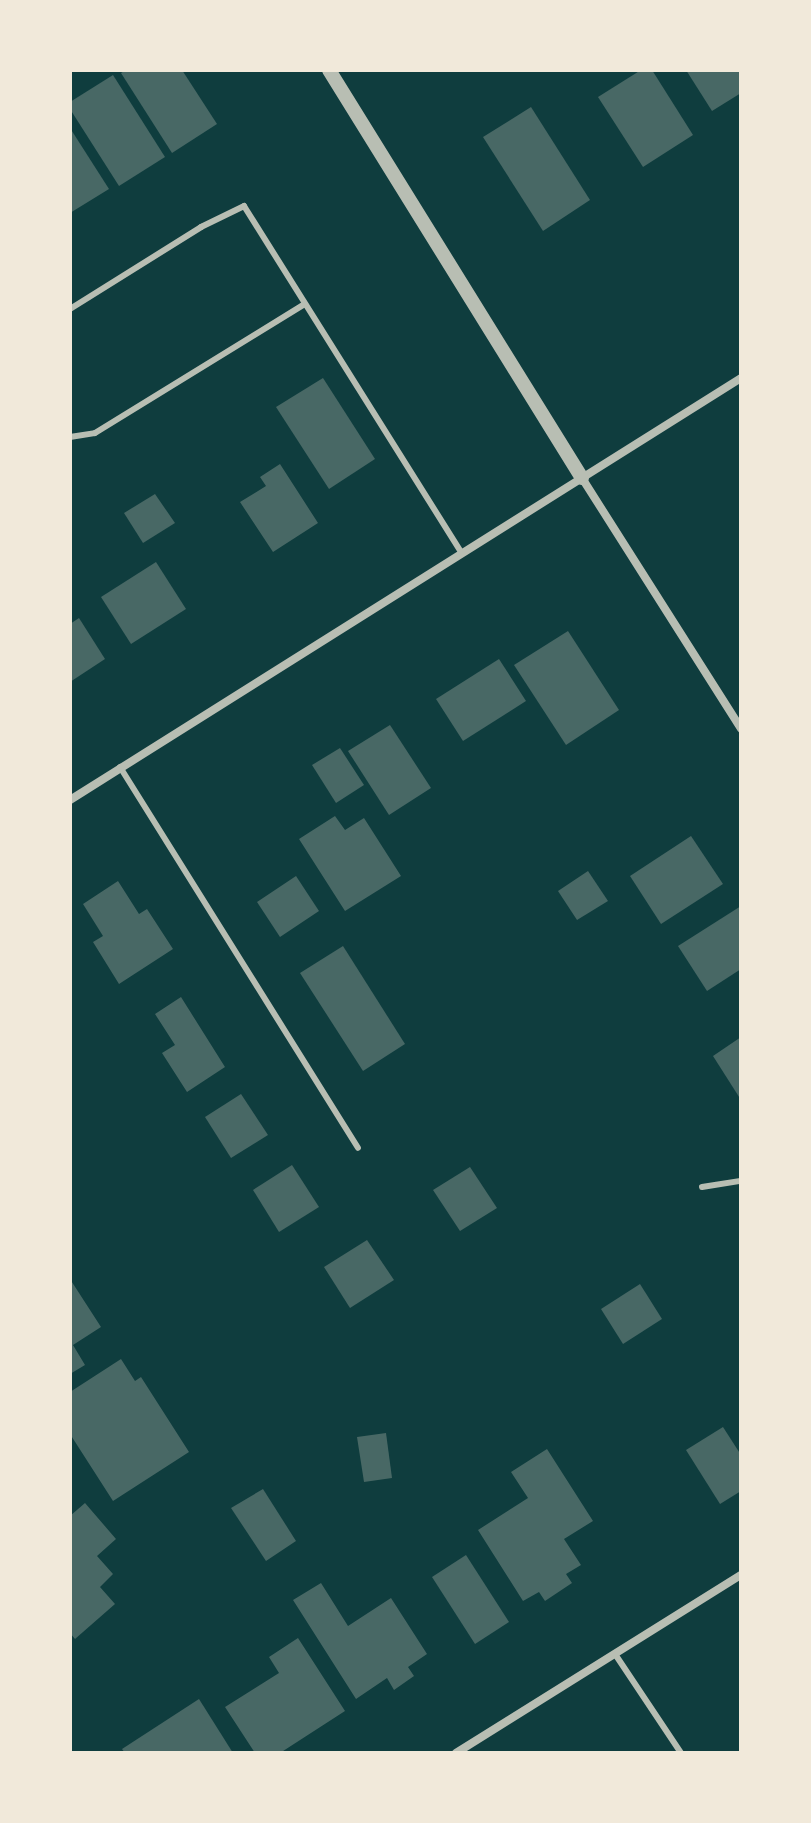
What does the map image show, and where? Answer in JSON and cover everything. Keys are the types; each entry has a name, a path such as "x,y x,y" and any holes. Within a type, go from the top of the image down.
{"street":[{"path":"329,70 741,729"},
{"path":"70,800 741,378"},
{"path":"456,1753 741,1575"}],"lane":[{"path":"70,309 201,227 244,206 462,553"},
{"path":"70,437 95,433 305,304"},
{"path":"120,767 358,1148"},
{"path":"702,1187 741,1181"},
{"path":"615,1654 681,1753"}],"building":[{"path":"126,70 182,70 217,124 172,153 121,73"},
{"path":"641,70 652,70 693,135 643,167 598,97"},
{"path":"686,70 741,70 741,93 712,111"},
{"path":"113,75 165,157 119,186 70,109 70,102"},
{"path":"531,107 590,200 543,231 483,137"},
{"path":"70,128 109,189 70,213"},
{"path":"323,378 375,459 329,489 276,407"},
{"path":"280,464 318,523 273,552 240,502 266,486 260,477"},
{"path":"155,494 175,523 143,543 124,513"},
{"path":"156,562 186,609 131,644 101,597"},
{"path":"79,618 105,659 70,682 70,624"},
{"path":"568,631 619,710 566,745 514,665"},
{"path":"499,659 526,701 463,741 436,699"},
{"path":"390,725 431,788 389,815 348,751"},
{"path":"340,748 364,785 336,803 312,765"},
{"path":"335,816 345,830 364,818 401,876 345,911 299,839"},
{"path":"691,836 723,884 661,924 630,876"},
{"path":"588,871 608,901 577,920 558,891"},
{"path":"296,876 319,911 280,937 257,902"},
{"path":"118,881 139,914 147,909 173,949 119,984 93,942 103,936 83,904"},
{"path":"741,906 741,969 707,991 678,946"},
{"path":"343,946 405,1044 363,1071 300,973"},
{"path":"181,997 225,1067 187,1092 162,1053 175,1045 155,1014"},
{"path":"741,1037 741,1100 713,1056"},
{"path":"241,1094 268,1135 231,1158 205,1117"},
{"path":"292,1165 319,1207 279,1232 253,1190"},
{"path":"470,1167 497,1208 460,1231 433,1190"},
{"path":"367,1240 394,1280 350,1308 324,1267"},
{"path":"70,1279 101,1327 73,1345 85,1365 70,1374"},
{"path":"640,1284 662,1319 623,1344 601,1309"},
{"path":"121,1359 135,1381 141,1377 189,1452 113,1501 70,1434 70,1392"},
{"path":"723,1427 741,1455 741,1491 720,1504 686,1450"},
{"path":"386,1433 392,1478 364,1482 357,1437"},
{"path":"547,1449 593,1521 564,1539 581,1565 566,1574 572,1583 545,1601 539,1592 523,1601 478,1530 528,1498 511,1472"},
{"path":"263,1489 296,1541 266,1561 231,1508"},
{"path":"85,1503 116,1539 97,1556 113,1574 100,1587 115,1604 75,1639 70,1633 70,1516"},
{"path":"466,1555 509,1622 475,1644 432,1577"},
{"path":"321,1583 348,1626 391,1598 427,1654 408,1667 414,1676 394,1690 387,1678 356,1699 293,1600"},
{"path":"298,1638 345,1711 280,1753 255,1753 225,1707 279,1673 269,1657"},
{"path":"199,1699 233,1753 125,1753 122,1749"}]}
